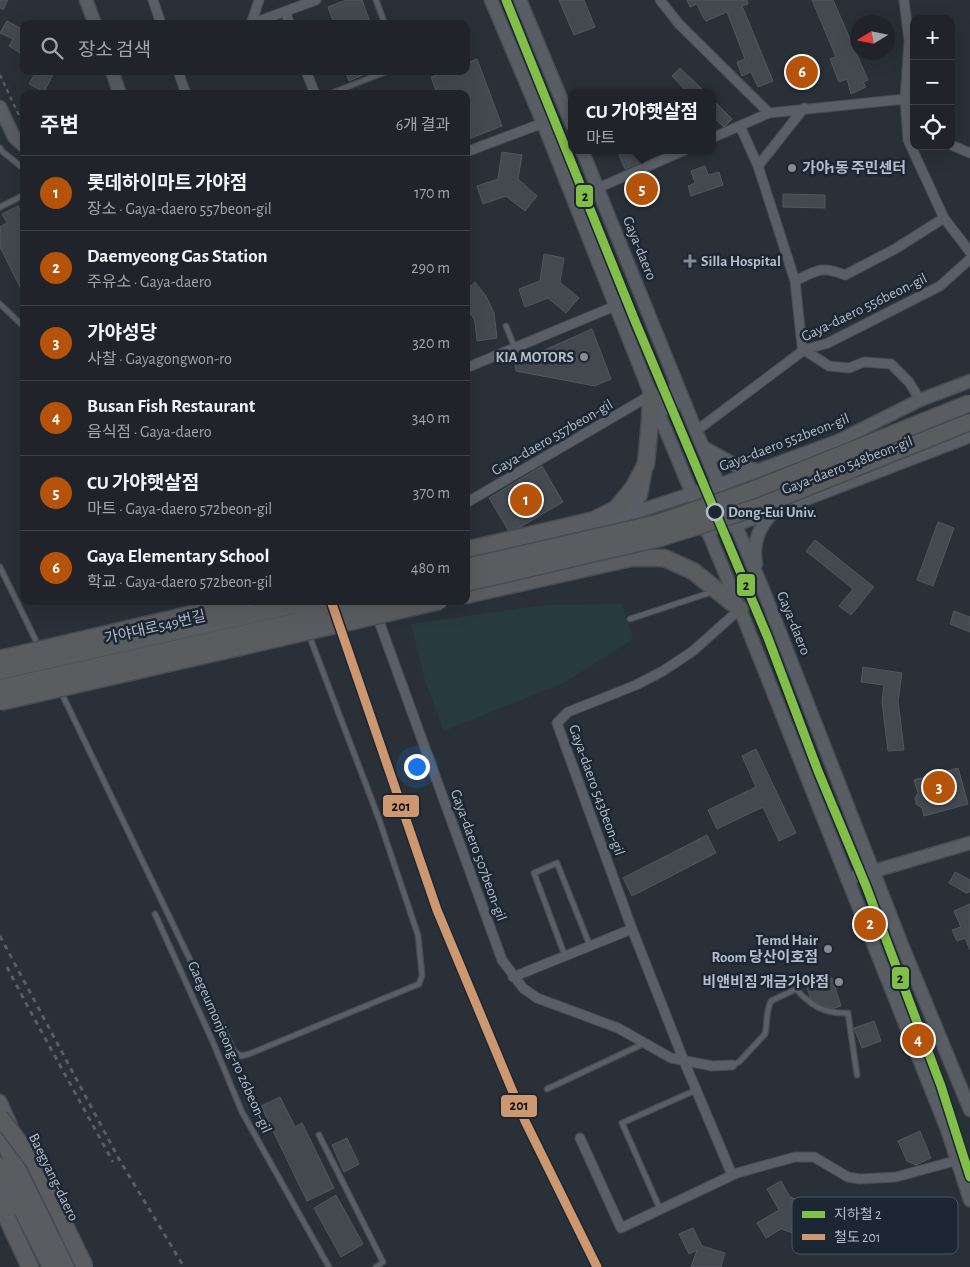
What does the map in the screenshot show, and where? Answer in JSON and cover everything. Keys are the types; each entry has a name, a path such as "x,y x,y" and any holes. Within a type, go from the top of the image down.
{"highway":[{"path":"470,549 594,520 616,509 634,487 646,464 650,421 649,392"},
{"path":"470,566 658,524 753,490 970,403"},
{"path":"470,583 660,538 738,514 970,422"},
{"path":"470,595 631,558 664,558 693,571 740,609"},
{"path":"0,659 231,605"},
{"path":"0,671 295,605"},
{"path":"0,688 369,605"},
{"path":"0,702 423,605"},
{"path":"0,1117 34,1162 85,1267"},
{"path":"0,1134 66,1267"},
{"path":"0,1166 51,1267"},
{"path":"0,1203 30,1267"}],"main road":[{"path":"86,0 94,20"},
{"path":"491,0 649,392 740,609 958,1160 970,1200"},
{"path":"520,0 568,115"},
{"path":"113,75 119,90"},
{"path":"0,107 14,137 20,142"},
{"name":"Gaya-daero","path":"584,154 758,578 970,1110"},
{"path":"649,392 663,407 668,409 673,407 676,402 674,376"},
{"name":"Gaya-daero 552beon-gil","path":"627,515 692,494 838,441 920,400 970,381"},
{"name":"Gaya-daero 548beon-gil","path":"595,548 735,524 970,436"},
{"path":"703,447 739,467 759,470"},
{"path":"549,555 609,526 627,515 641,495 646,464"},
{"path":"758,578 754,556 755,542 764,522 775,510"},
{"path":"470,573 549,555 595,548 658,550 671,561"},
{"name":"가야대로549번길","path":"0,679 329,605"},
{"path":"847,879 970,843"},
{"name":"Baegyang-daero","path":"0,1101 79,1267"},
{"path":"0,1189 37,1267"}],"street":[{"path":"153,0 160,20"},
{"path":"252,20 259,0"},
{"path":"261,20 316,0"},
{"path":"660,0 679,24 770,112"},
{"path":"904,0 909,41 905,99 908,140 944,218 969,248"},
{"path":"286,10 288,20"},
{"path":"179,75 185,90"},
{"path":"308,75 313,90"},
{"path":"905,99 911,105"},
{"path":"716,136 770,112 905,99"},
{"path":"758,166 804,108"},
{"path":"470,150 542,123"},
{"path":"740,126 758,166 795,281 804,350 829,366 849,368 864,362 891,364 909,382 920,400"},
{"path":"955,147 970,153"},
{"path":"598,188 676,154"},
{"path":"795,281 813,272 831,269 845,275 895,249 944,218"},
{"name":"Gaya-daero 556beon-gil","path":"696,431 804,350 828,343 940,286 970,259"},
{"path":"470,366 615,306"},
{"name":"Gaya-daero 557beon-gil","path":"470,500 649,392"},
{"name":"Gaya-daero 507beon-gil","path":"372,605 502,960 513,977 523,988 537,998 618,1028 671,1058 712,1066 732,1065"},
{"name":"Gaya-daero 543beon-gil","path":"632,929 557,723 568,712 611,696 663,672 693,651 740,609"},
{"path":"513,977 632,929 684,1061 732,1175"},
{"path":"580,1138 621,1228 732,1175 795,1157 814,1157 848,1177 860,1179 896,1176 958,1160"}],"lane":[{"path":"376,0 384,20"},
{"path":"339,90 378,75"},
{"path":"0,148 20,167"},
{"path":"0,207 20,197"},
{"path":"0,304 20,324"},
{"path":"506,326 515,348"},
{"path":"0,567 48,665"},
{"path":"630,619 718,590"},
{"path":"52,674 234,1051 241,1056 419,984 422,975 418,936 385,837 299,605"},
{"path":"565,956 534,872 557,863 590,946"},
{"name":"Gaegeumonjeong-ro 26beon-gil","path":"155,914 242,1112 329,1267"},
{"path":"732,1065 739,1062 765,1034 766,1013 771,1002 796,989 808,1003 835,1014 848,1013 857,1075"},
{"path":"547,1089 645,1043"},
{"path":"660,1209 622,1123 697,1090"},
{"path":"319,1135 383,1262 376,1267"}],"path":[{"path":"0,75 20,118"}],"green space":[{"path":"622,604 633,639 564,683 444,731 425,680 411,624 544,605"}],"building":[{"path":"0,0 8,0 3,10 0,8"},
{"path":"346,0 362,0 369,20 333,20 328,7"},
{"path":"559,0 584,0 595,27 574,35"},
{"path":"687,0 747,0 748,4 742,6 773,81 758,87 751,72 742,76 737,62 745,59 727,12 706,21 697,4 690,7"},
{"path":"812,0 833,0 850,39 850,60 859,60 868,80 863,82 866,87 851,94 847,79 839,82 830,59 836,57"},
{"path":"7,21 20,28 20,53 9,46 13,39 0,33"},
{"path":"477,59 502,126 470,138 470,90 436,90 431,77 436,75 470,75 470,62"},
{"path":"680,68 702,89 684,89 672,76"},
{"path":"34,75 53,75 45,90 40,90 29,84"},
{"path":"347,75 363,75 349,81"},
{"path":"716,103 732,119 724,127 716,120"},
{"path":"502,152 522,155 518,179 537,196 525,211 506,196 483,204 477,186 498,179"},
{"path":"619,154 639,154 642,162 625,169"},
{"path":"705,166 708,175 719,172 723,185 691,196 688,186 695,183 691,171"},
{"path":"783,194 825,195 825,208 783,207"},
{"path":"18,206 20,210 20,287 0,247 0,227 7,223 2,214"},
{"path":"544,254 564,258 560,282 579,298 566,313 548,298 525,307 519,289 540,281"},
{"path":"475,282 486,296 494,313 497,338 477,341 475,321 470,313 470,286"},
{"path":"592,329 611,379 595,386 516,371 515,363"},
{"path":"542,466 563,502 510,533 489,498"},
{"path":"938,522 954,528 933,586 917,580"},
{"path":"815,540 874,587 851,615 839,606 853,589 806,551"},
{"path":"954,611 970,617 970,632 950,624"},
{"path":"863,667 902,673 898,701 904,750 888,751 882,702 884,685 861,682"},
{"path":"756,749 796,833 779,841 763,807 717,829 708,810 756,787 742,756"},
{"path":"958,768 968,804 924,816 922,808 916,804 915,798 918,793 914,780"},
{"path":"707,835 716,853 632,896 623,878"},
{"path":"955,872 970,880 970,892 966,893 949,883"},
{"path":"970,904 970,950 965,938 957,941 952,930 961,927 954,911"},
{"path":"832,978 841,1006 832,1009 811,1000 807,987"},
{"path":"874,1021 881,1041 862,1048 854,1028"},
{"path":"280,1097 295,1127 302,1123 334,1188 307,1201 261,1106"},
{"path":"920,1131 931,1158 916,1165 907,1161 898,1141"},
{"path":"347,1138 359,1164 344,1172 332,1145"},
{"path":"781,1181 792,1198 792,1233 781,1229 766,1238 757,1223 779,1210 767,1189"},
{"path":"336,1195 363,1244 341,1257 314,1208"},
{"path":"693,1228 702,1246 725,1253 721,1267 691,1267 697,1250 689,1254 679,1234"}],"railway":[{"path":"0,936 119,1159 184,1267"},
{"path":"7,967 113,1162"}],"metro line":[{"name":"2","path":"506,0 635,321 768,638 818,771 866,886 941,1086 970,1177"}],"rail line":[{"name":"201","path":"332,605 437,910 525,1121 597,1267"}],"place":[{"name":"Gaya Elementary School","path":"802,72"},
{"name":"가야1동 주민센터","path":"792,168"},
{"name":"CU 가야햇살점","path":"642,189"},
{"name":"Silla Hospital","path":"690,261"},
{"name":"KIA MOTORS","path":"584,357"},
{"name":"롯데하이마트 가야점","path":"526,500"},
{"name":"Dong-Eui Univ.","path":"715,512"},
{"name":"가야성당","path":"939,787"},
{"name":"Daemyeong Gas Station","path":"870,924"},
{"name":"Temd Hair Room 당산이호점","path":"828,949"},
{"name":"비앤비짐 개금가야점","path":"839,982"},
{"name":"Busan Fish Restaurant","path":"918,1040"}]}
